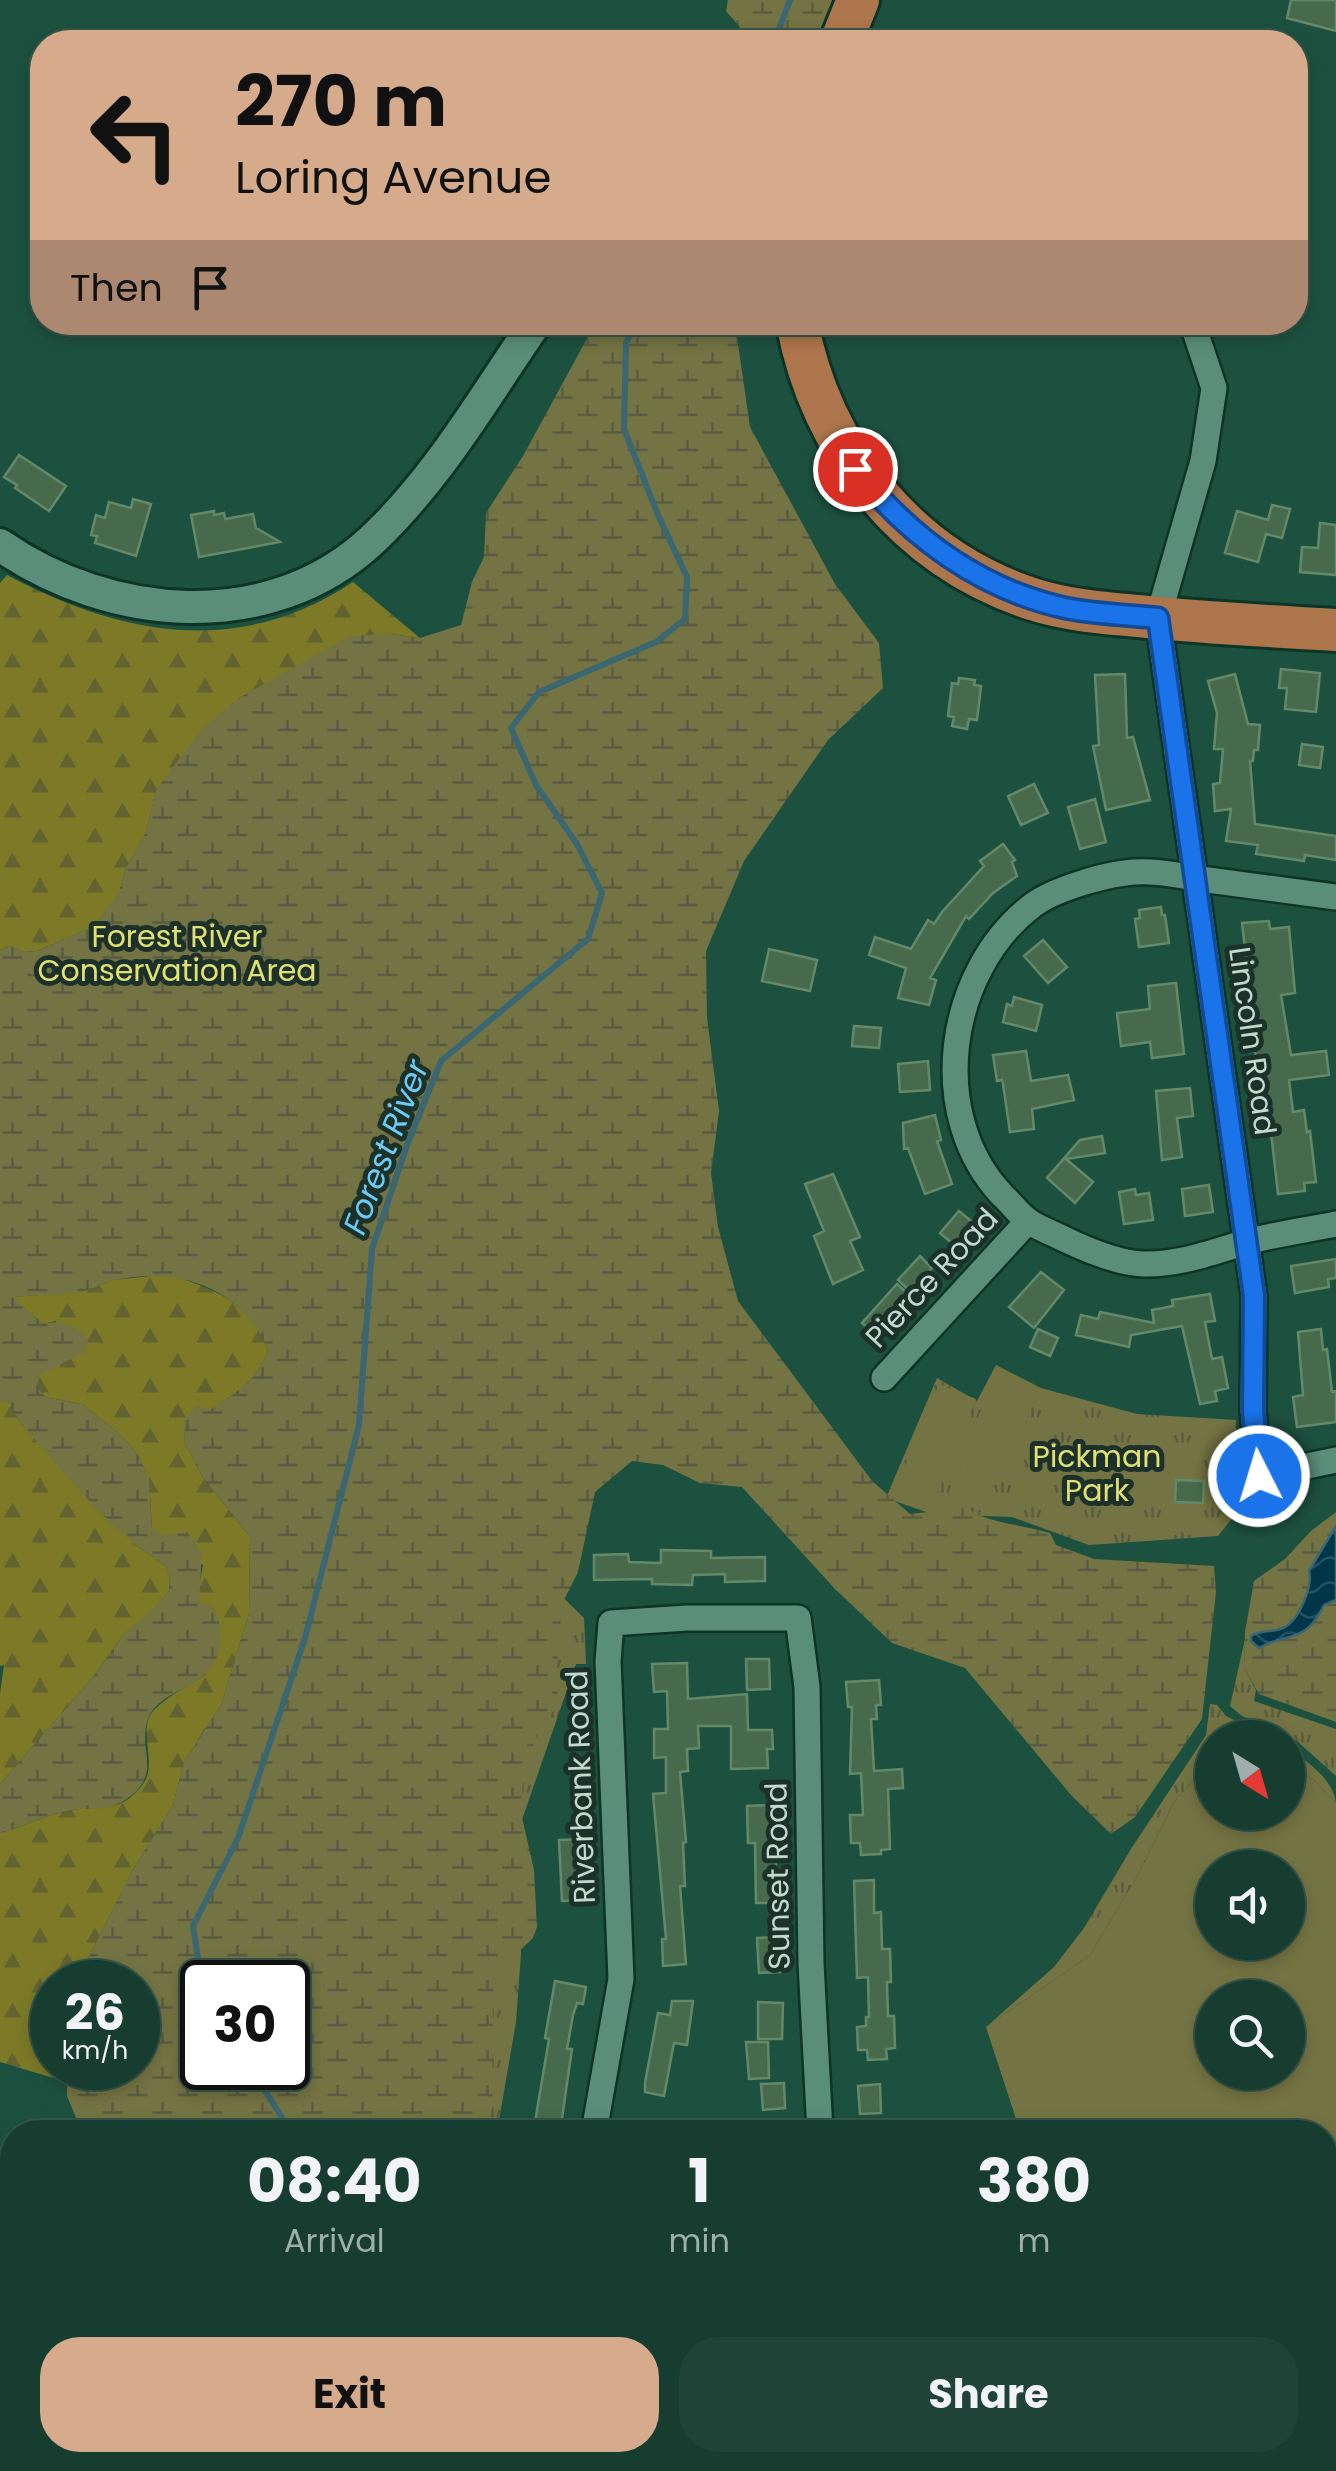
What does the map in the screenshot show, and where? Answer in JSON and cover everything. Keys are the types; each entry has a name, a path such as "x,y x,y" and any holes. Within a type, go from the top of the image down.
{"highway":[{"path":"846,30 858,0"},
{"path":"800,335 818,399 855,469 908,527 968,570 1031,599 1068,608 1336,630"}],"street":[{"path":"0,545 72,584 118,599 165,608 233,605 271,596 306,582 368,543 392,520 481,408 528,335"},
{"path":"1158,618 1203,461 1214,388 1196,335"},
{"name":"Lincoln Road","path":"1158,618 1254,1296 1253,1410 1259,1476 1336,1460"},
{"path":"1336,897 1167,872 1125,872 1083,883 1034,904 994,945 972,983 958,1025 956,1060 959,1108 972,1152 988,1180 1028,1221 1086,1250 1141,1264 1212,1255 1246,1242 1336,1224"},
{"name":"Pierce Road","path":"884,1378 1028,1221"},
{"name":"Riverbank Road","path":"596,2120 621,1979 608,1661 611,1623 798,1618"},
{"name":"Sunset Road","path":"798,1618 807,1687 811,1964 819,2120"}],"green space":[{"path":"728,0 836,0 822,30 742,30 726,11"},
{"name":"Forest River Conservation Area","path":"589,335 737,335 750,427 835,584 879,643 883,688 828,740 744,861 706,951 707,1018 719,1111 711,1173 718,1227 738,1301 872,1481 910,1514 965,1508 995,1521 1050,1533 1056,1545 1094,1559 1214,1566 1216,1592 1202,1719 1195,1720 1195,1729 1135,1817 1111,1834 1071,1795 965,1668 892,1643 835,1589 742,1487 700,1483 663,1465 632,1461 595,1492 578,1572 562,1604 558,1703 525,1765 520,1809 534,1870 537,1927 533,1938 493,1976 492,2108 488,2120 77,2120 67,2090 160,2090 160,1960 87,1960 134,1868 173,1805 184,1762 221,1705 249,1613 250,1537 202,1476 184,1441 186,1417 198,1406 210,1410 237,1392 258,1370 268,1350 242,1311 205,1286 183,1279 137,1277 76,1293 13,1297 43,1324 68,1324 88,1339 85,1352 39,1375 37,1387 45,1397 82,1404 122,1436 138,1455 149,1478 152,1529 162,1535 187,1532 202,1553 199,1602 214,1609 220,1634 212,1666 156,1706 149,1717 145,1740 147,1770 137,1790 110,1807 66,1811 0,1833 0,1784 94,1676 123,1635 169,1591 170,1578 166,1566 134,1544 97,1510 21,1424 8,1402 0,1402 0,950 11,946 24,952 37,951 95,926 119,892 126,868 146,832 156,790 201,730 241,697 350,636 391,634 420,638 461,625 472,582 484,557 486,513 523,456"},
{"path":"7,575 93,613 180,630 267,622 310,606 353,582 420,638 391,634 284,674 241,697 156,790 146,833 126,868 119,893 95,926 37,951 24,952 11,946 0,950 0,583"},
{"path":"169,1274 216,1292 251,1319 268,1350 258,1370 237,1392 209,1411 198,1406 186,1418 184,1441 202,1476 250,1537 249,1613 221,1705 184,1762 173,1805 134,1868 87,1960 30,1960 30,2071 0,2062 0,1833 66,1811 125,1801 147,1775 149,1717 166,1700 206,1674 198,1592 203,1565 152,1529 149,1479 138,1455 122,1436 82,1404 45,1397 37,1387 39,1375 49,1368 56,1321 43,1324 12,1297 80,1292 114,1280"},
{"name":"Pickman Park","path":"996,1365 1041,1388 1137,1414 1236,1420 1234,1516 1218,1536 1089,1545 1012,1517 932,1514 886,1498 937,1378 977,1401"},
{"path":"997,1371 1040,1388 1001,1481 959,1464"},
{"path":"939,1384 976,1399 931,1508 894,1493"},
{"path":"0,1402 8,1402 21,1424 134,1544 166,1566 170,1578 169,1591 123,1635 94,1676 0,1784 0,1694 4,1665 0,1666"},
{"path":"1336,1512 1336,1722 1259,1694 1244,1668 1245,1632 1254,1581 1285,1559"},
{"path":"538,1573 584,1618 586,1664 576,1664 517,1834 521,1954 516,2022 499,2120 415,2120"},
{"path":"1245,1639 1244,1668 1256,1690 1254,1701 1336,1729 1336,1776 1305,1748 1305,1720 1251,1720 1230,1706"},
{"path":"1210,1704 1217,1705 1234,1720 1208,1720"},
{"path":"1195,1752 1195,1779 1174,1802 1137,1877 1090,1955 986,2027 1054,1967 1084,1928"},
{"path":"1305,1761 1325,1778 1336,1803 1305,1775"},
{"path":"1305,1775 1336,1803 1336,2120 1016,2120 986,2027 1090,1955 1137,1877 1174,1802 1194,1780 1195,1830 1305,1830"}],"water":[{"path":"1336,1526 1336,1600 1324,1605 1303,1631 1259,1648 1251,1636 1283,1628 1299,1611 1309,1585 1309,1571"}],"building":[{"path":"1291,0 1336,0 1336,31 1287,18"},
{"path":"19,455 66,486 49,511 4,477"},
{"path":"133,499 151,504 136,556 95,543 97,536 91,535 96,515 105,518 109,502 131,508"},
{"path":"1272,505 1290,509 1282,538 1266,534 1258,562 1225,553 1237,511 1268,520"},
{"path":"214,511 214,515 224,513 225,519 253,514 256,528 280,542 199,557 191,515"},
{"path":"1320,523 1336,525 1336,575 1300,572 1302,547 1318,548"},
{"path":"1281,669 1320,673 1316,712 1285,709 1287,688 1279,688"},
{"path":"1125,674 1127,738 1133,737 1150,800 1106,810 1093,746 1099,745 1095,675"},
{"path":"1235,674 1248,724 1260,725 1258,750 1254,750 1250,761 1255,824 1336,836 1336,860 1305,855 1304,861 1256,854 1258,845 1226,841 1231,809 1215,811 1213,784 1220,783 1223,749 1214,749 1217,713 1208,681"},
{"path":"959,678 975,680 974,685 981,686 977,720 969,719 967,729 952,726 954,717 948,716 952,683 958,684"},
{"path":"1302,744 1323,747 1320,768 1299,765"},
{"path":"1034,784 1048,813 1021,825 1008,796"},
{"path":"1095,799 1106,842 1080,849 1068,807"},
{"path":"1003,844 1015,860 1012,862 1017,876 993,893 969,919 966,916 930,978 936,980 929,1005 898,998 906,968 869,955 875,937 911,949 928,920 934,924 984,866 980,861"},
{"path":"1161,907 1169,943 1139,947 1135,919 1140,918 1139,910"},
{"path":"1269,921 1270,929 1289,927 1295,993 1281,995 1291,1055 1326,1051 1329,1075 1289,1080 1293,1112 1304,1110 1307,1132 1310,1131 1316,1182 1304,1183 1305,1191 1278,1194 1255,1051 1250,1052 1247,1028 1254,1027 1242,923"},
{"path":"1043,940 1067,967 1048,983 1024,956"},
{"path":"769,949 817,960 810,991 762,981"},
{"path":"1176,983 1184,1054 1152,1058 1150,1042 1121,1046 1117,1013 1150,1009 1148,986"},
{"path":"1014,997 1042,1005 1036,1031 1003,1022 1007,1004 1012,1006"},
{"path":"854,1026 881,1028 879,1048 852,1046"},
{"path":"1026,1051 1031,1081 1068,1075 1074,1100 1032,1109 1034,1129 1010,1132 1003,1084 1002,1080 997,1081 993,1055"},
{"path":"928,1061 930,1090 900,1092 898,1064"},
{"path":"1190,1088 1193,1116 1177,1118 1182,1157 1162,1160 1156,1091"},
{"path":"935,1115 941,1140 937,1141 952,1184 925,1194 908,1148 904,1149 903,1123"},
{"path":"1102,1136 1105,1153 1066,1159 1093,1182 1075,1203 1047,1178 1080,1140"},
{"path":"833,1174 860,1237 850,1241 863,1270 833,1284 814,1236 824,1231 805,1184"},
{"path":"1209,1185 1213,1212 1185,1216 1182,1189"},
{"path":"1135,1189 1136,1195 1149,1193 1153,1220 1124,1224 1119,1192"},
{"path":"959,1211 977,1226 959,1249 940,1233"},
{"path":"920,1256 932,1268 910,1291 898,1280"},
{"path":"1336,1259 1336,1278 1328,1279 1329,1287 1295,1293 1291,1266"},
{"path":"1041,1272 1064,1290 1034,1328 1009,1307"},
{"path":"897,1284 916,1301 878,1337 862,1323"},
{"path":"1210,1294 1215,1321 1205,1322 1212,1359 1222,1357 1228,1388 1215,1391 1217,1401 1200,1404 1182,1326 1131,1335 1129,1347 1076,1335 1081,1315 1098,1319 1100,1312 1154,1323 1152,1310 1173,1306 1172,1300"},
{"path":"1038,1329 1058,1338 1050,1356 1030,1347"},
{"path":"1321,1329 1332,1392 1336,1391 1336,1422 1297,1427 1293,1397 1303,1395 1298,1332"},
{"path":"1176,1480 1204,1481 1203,1503 1175,1502"},
{"path":"661,1550 711,1551 711,1558 765,1557 765,1581 725,1582 725,1574 693,1575 692,1585 652,1584 652,1579 594,1580 594,1555 628,1554 629,1562 661,1563"},
{"path":"746,1659 769,1659 770,1689 747,1690"},
{"path":"687,1663 688,1699 747,1694 748,1730 772,1730 773,1749 767,1749 768,1768 731,1769 731,1726 698,1726 699,1748 687,1749 688,1771 680,1772 686,1842 685,1886 680,1886 686,1964 663,1966 662,1939 666,1939 653,1794 666,1793 666,1757 654,1758 654,1729 668,1729 667,1691 654,1692 652,1664"},
{"path":"879,1680 881,1705 876,1705 877,1719 871,1719 874,1771 902,1769 903,1788 888,1789 890,1849 881,1850 881,1854 861,1855 860,1843 851,1843 850,1815 863,1815 861,1773 850,1774 852,1707 848,1707 846,1682"},
{"path":"774,1805 777,1903 756,1903 755,1843 748,1843 747,1806"},
{"path":"585,1839 588,1900 562,1901 559,1840"},
{"path":"874,1880 874,1913 881,1912 882,1949 890,1949 888,2016 894,2016 895,2048 886,2049 887,2059 868,2060 867,2050 858,2050 857,2027 866,2026 869,2017 868,1977 857,1978 854,1881"},
{"path":"778,1937 780,1972 759,1973 757,1938"},
{"path":"555,1981 586,1987 583,2004 577,2003 573,2015 562,2120 535,2120 549,2039 545,2038"},
{"path":"672,2001 693,2001 687,2045 674,2043 664,2096 645,2092 645,2083 658,2013 670,2015"},
{"path":"758,2002 783,2003 782,2039 758,2039"},
{"path":"746,2042 768,2042 769,2078 749,2079"},
{"path":"784,2083 785,2108 763,2110 761,2084"},
{"path":"880,2084 881,2113 860,2114 858,2086"}],"waterway":[{"name":"Forest River","path":"779,30 790,0"},
{"name":"Forest River","path":"198,1960 193,1926 238,1838 305,1638 359,1425 372,1249 407,1145 441,1061 588,939 602,893 577,844 536,785 511,728 539,692 656,642 685,619 687,577 624,429 626,343 630,335"},
{"name":"Forest River","path":"265,2090 284,2120"}],"route":[{"path":"855,469 908,527 968,570 1031,599 1068,608 1158,618 1254,1296 1253,1410 1259,1476"}]}
